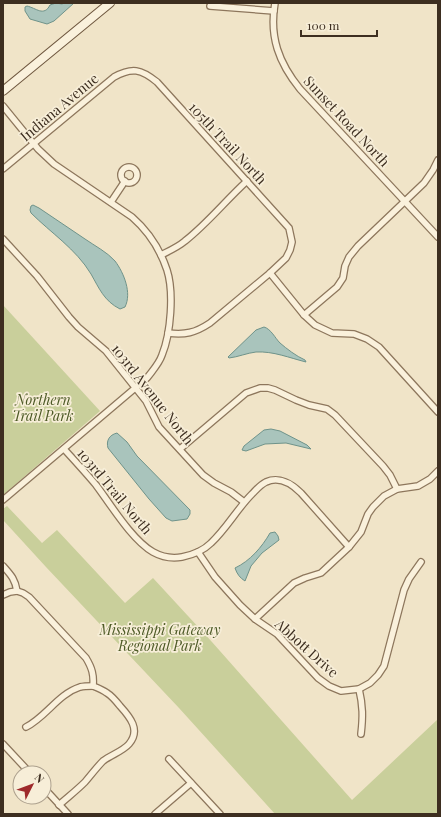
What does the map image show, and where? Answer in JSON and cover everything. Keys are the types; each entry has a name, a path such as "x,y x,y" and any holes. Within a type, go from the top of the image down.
{"main road":[{"path":"3,91 110,3"}],"street":[{"name":"Sunset Road North","path":"275,3 273,25 275,39 284,66 291,78 438,237"},
{"path":"210,6 274,11"},
{"name":"Indiana Avenue","path":"3,170 114,77 124,72 134,70"},
{"name":"105th Trail North","path":"134,70 147,74 157,82 289,228 292,242 290,250 286,258 270,273"},
{"path":"3,106 38,148 54,164 132,216 142,226 152,239 161,255 168,271 170,287 168,333 162,356 156,367 136,388 3,500"},
{"path":"304,315 337,287 343,278 345,266 349,257 358,246 424,183 438,160"},
{"path":"161,255 178,247 185,241 247,180"},
{"path":"110,202 125,181"},
{"name":"103rd Avenue North","path":"3,239 37,276 78,327 106,351 146,401 159,426 203,475 231,492 244,502"},
{"path":"168,333 181,334 200,330 220,316 270,273 304,315 315,325 332,333 354,334 367,339 379,347 438,412"},
{"path":"180,449 246,393 260,388 268,388 309,405 327,409 335,415 383,466 390,475 396,489"},
{"name":"103rd Trail North","path":"64,448 95,485 129,530 152,552 163,557 174,559 187,556 198,552 210,544 220,534 244,502 260,486 267,482 276,480 294,486 349,547"},
{"path":"255,619 294,583 321,573 349,547 361,532 368,514 384,496 396,489 418,486 430,479 438,471"},
{"name":"Abbott Drive","path":"198,552 215,577 240,605 255,619 277,634 318,678 329,686 341,690 359,689"},
{"path":"361,734 363,721 359,689 370,683 384,666 404,590 409,579 421,562"},
{"path":"3,566 16,583 17,591"},
{"path":"3,595 17,591 29,597 86,658 91,666 94,677 93,686"},
{"path":"26,727 34,723 67,693 81,687 93,686 112,697 129,715 133,722 134,728 132,738 129,743 102,762 83,784 59,805"},
{"path":"4,748 22,765"},
{"path":"169,759 220,814"},
{"path":"156,814 191,783"},
{"path":"52,797 68,814"}],"green space":[{"name":"Northern Trail Park","path":"3,305 100,411 3,495"},
{"name":"Mississippi Gateway Regional Park","path":"7,506 42,543 57,530 125,603 153,578 212,642 352,800 438,719 438,814 275,814 179,708 3,520 3,509"}],"water":[{"path":"56,3 74,3 54,21 47,24 30,19 25,11 25,7 27,6 42,11 48,9 50,5"},
{"path":"33,205 101,249 115,261 126,283 128,296 125,307 120,309 114,306 106,298 85,265 78,257 31,213 31,206"},
{"path":"264,327 271,332 278,341 306,362 262,352 228,357 256,330"},
{"path":"271,429 280,431 307,445 311,449 286,443 265,444 246,451 242,450 244,446 264,430"},
{"path":"117,433 127,442 137,456 190,510 190,514 187,519 172,521 166,518 149,499 108,448 107,443 109,439 112,435"},
{"path":"275,532 279,540 262,553 251,566 245,581 239,576 235,568 251,558 270,533"}]}
